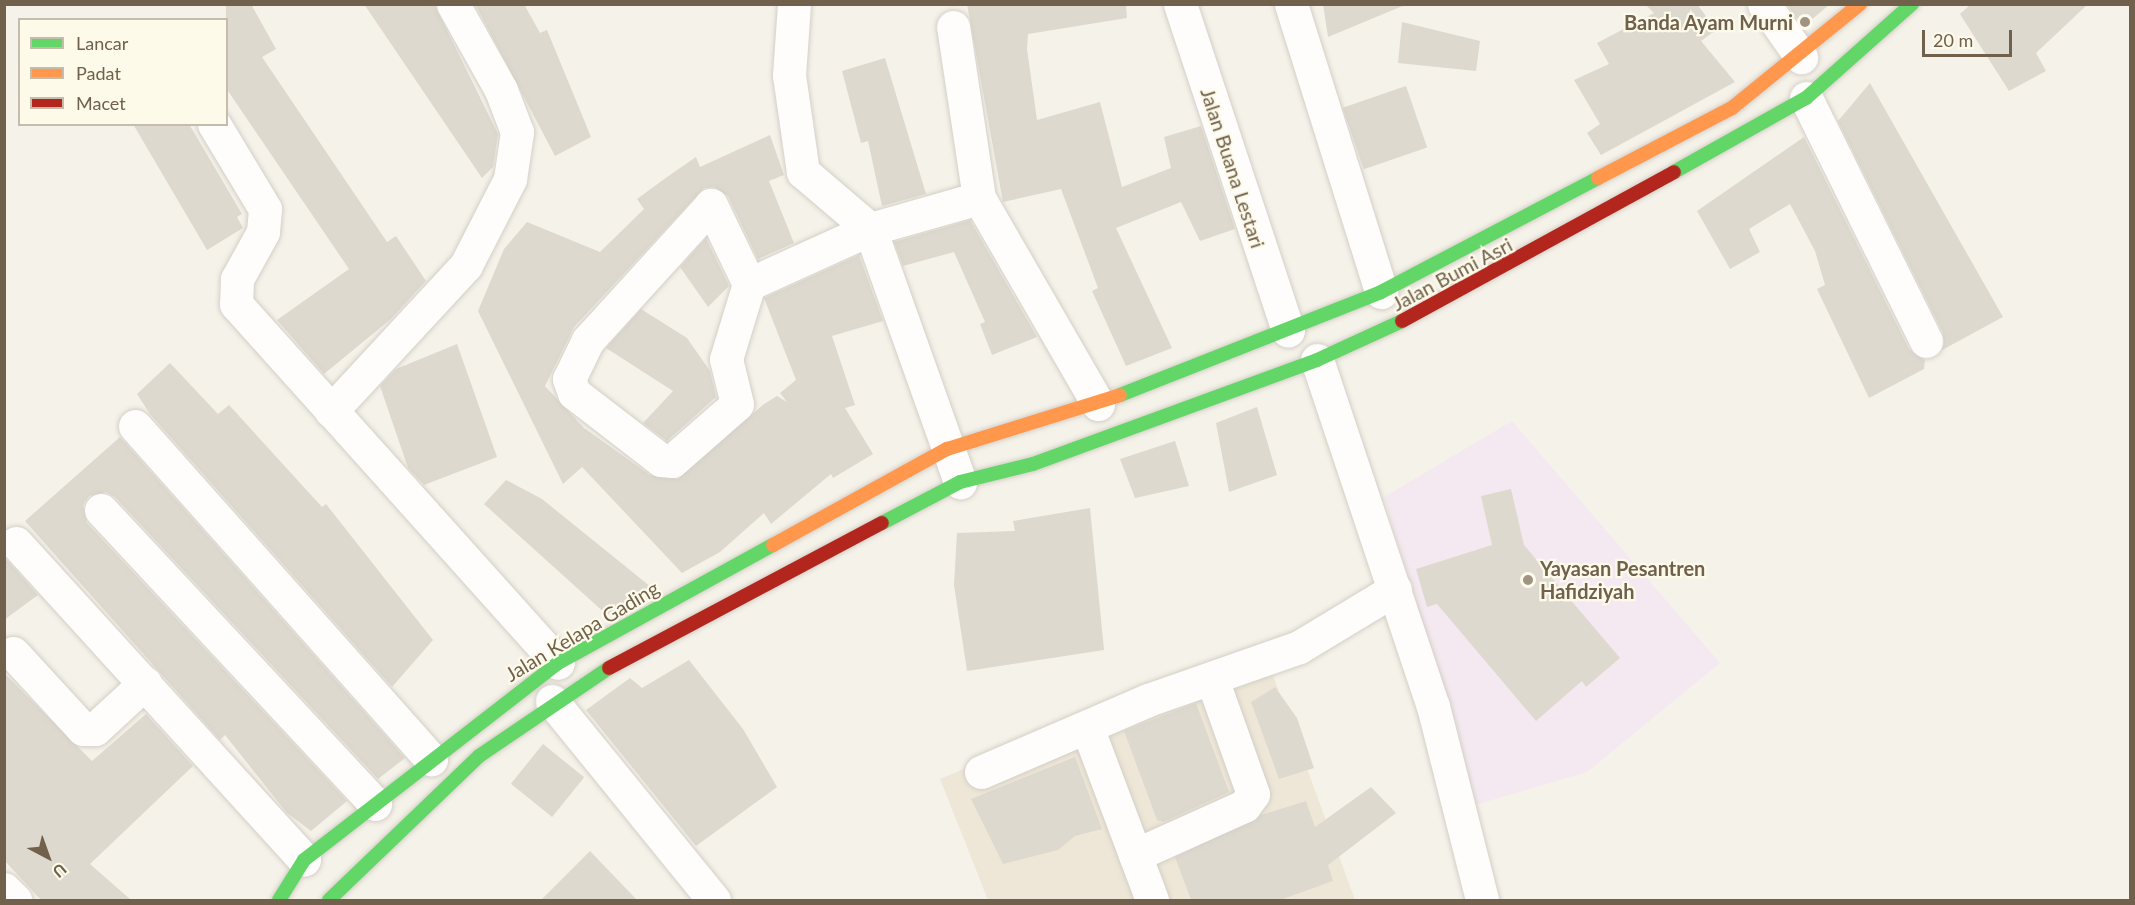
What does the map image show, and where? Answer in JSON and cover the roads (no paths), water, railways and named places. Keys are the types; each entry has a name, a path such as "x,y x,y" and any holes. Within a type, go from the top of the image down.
{"street":[{"path":"331,411 466,264 510,179 517,132 501,90 453,4"},
{"path":"329,900 479,756 552,701 717,607 960,482 870,229 803,171 789,75 794,4"},
{"name":"Jalan Buana Lestari","path":"1180,4 1288,331"},
{"path":"1291,4 1381,292"},
{"path":"1764,4 1801,57"},
{"name":"Jalan Bumi Asri","path":"947,449 1098,404 1288,331 1381,292 1706,124 1801,57 1860,4"},
{"name":"Jalan Bumi Asri","path":"960,482 1043,461 1317,360 1447,300 1722,150 1806,98 1912,4"},
{"path":"953,27 979,198 1098,404"},
{"path":"1806,98 1926,341"},
{"path":"1706,124 1722,150"},
{"path":"215,126 265,209 263,232 237,279 236,304 558,663"},
{"path":"749,284 711,205 588,340 569,379 574,393 661,460 678,458 737,404 726,359 749,284 870,229 979,198"},
{"path":"1317,360 1433,706 1482,900"},
{"path":"135,426 431,759"},
{"name":"Jalan Kelapa Gading","path":"279,900 304,860 431,759 558,663 947,449"},
{"path":"101,510 375,804"},
{"path":"16,543 304,860"},
{"path":"981,772 1087,727 1299,647 1395,589"},
{"path":"14,653 83,729 95,729 145,683"},
{"path":"1135,855 1250,801 1252,786 1212,680"},
{"path":"552,701 714,900"},
{"path":"1087,727 1152,900"},
{"path":"4,889 15,900"}],"place":[{"name":"Banda Ayam Murni","path":"1805,22"},
{"name":"Yayasan Pesantren Hafidziyah","path":"1528,580"}]}
